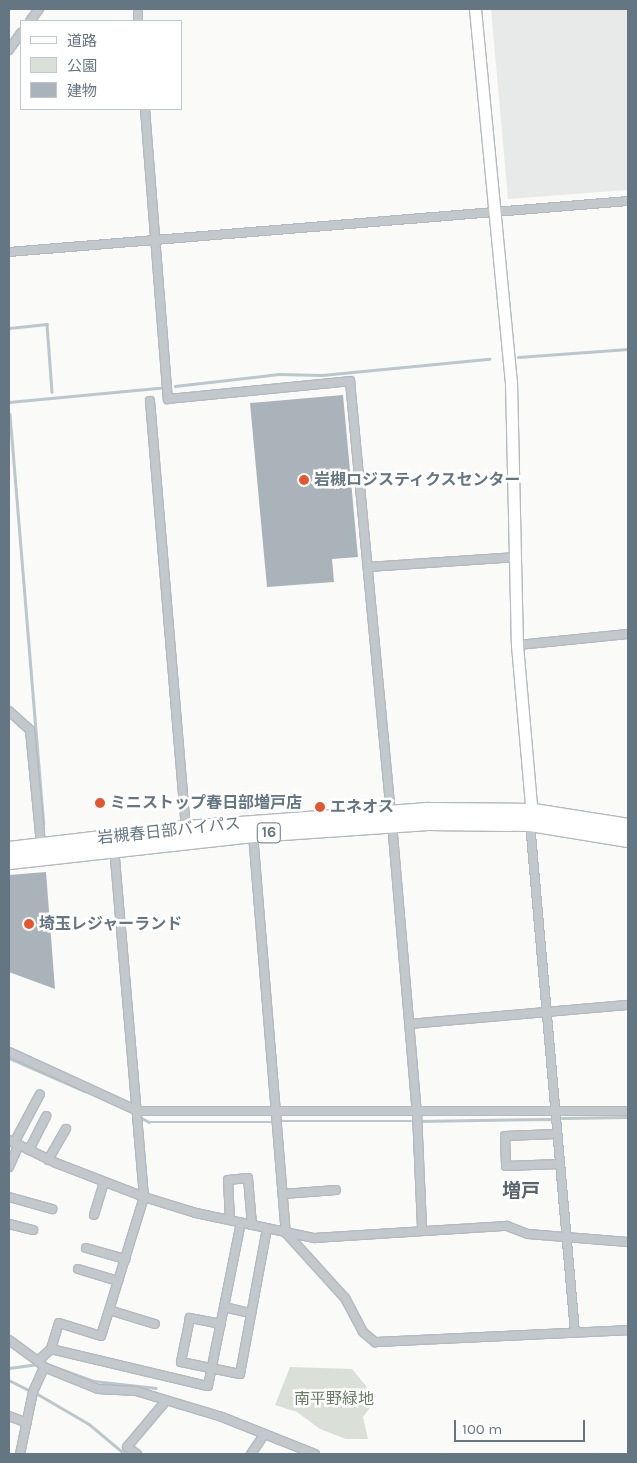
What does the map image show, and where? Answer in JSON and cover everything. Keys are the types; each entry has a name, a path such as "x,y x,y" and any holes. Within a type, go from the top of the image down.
{"highway":[{"name":"岩槻春日部バイパス","path":"532,817 628,840"},
{"name":"岩槻春日部バイパス","path":"9,849 186,828 392,818 532,817 628,826"},
{"name":"岩槻春日部バイパス","path":"9,861 392,818"}],"street":[{"path":"31,20 39,9"},
{"path":"475,9 511,382 517,557 517,644 554,1112 575,1332"},
{"path":"9,50 20,34"},
{"path":"145,110 157,241 168,399 350,380 410,1024 417,1114 422,1229"},
{"path":"9,252 628,202"},
{"path":"150,401 186,828"},
{"path":"368,567 517,557"},
{"path":"517,644 628,634"},
{"path":"9,711 30,730 34,812 41,845"},
{"path":"253,834 286,1233 345,1298 363,1332 375,1342 628,1330"},
{"path":"20,1454 41,1364 51,1349 59,1323 101,1336 144,1197 114,849"},
{"path":"410,1024 628,1005"},
{"path":"9,1052 138,1112 277,1109 417,1114 628,1111"},
{"path":"9,1167 14,1142 40,1094"},
{"path":"28,1150 46,1116"},
{"path":"48,1160 66,1129"},
{"path":"556,1134 505,1136 506,1166 559,1164"},
{"path":"14,1142 48,1160 144,1197 241,1223 314,1238 422,1229 507,1226 528,1234 628,1242"},
{"path":"230,1220 228,1180 248,1178 252,1225"},
{"path":"94,1215 104,1182"},
{"path":"283,1194 336,1190"},
{"path":"9,1196 52,1209"},
{"path":"51,1349 208,1386 241,1223"},
{"path":"9,1224 33,1230"},
{"path":"221,1324 190,1318 181,1362 240,1374 266,1228"},
{"path":"86,1248 125,1259"},
{"path":"78,1269 118,1281"},
{"path":"224,1307 251,1313"},
{"path":"109,1310 155,1324"},
{"path":"9,1340 41,1364 98,1389 136,1391 166,1402 222,1417 263,1436 315,1454"},
{"path":"137,1454 127,1447 166,1402"},
{"path":"9,1416 27,1423"},
{"path":"251,1454 263,1436"}],"shaded area":[{"path":"491,9 628,9 628,190 508,199"}],"green space":[{"name":"南平野緑地","path":"290,1367 352,1369 366,1386 372,1405 363,1417 368,1439 346,1439 320,1429 297,1412 275,1405"}],"building":[{"name":"岩槻ロジスティクスセンター","path":"343,395 358,557 332,559 334,582 267,587 250,403"},
{"name":"埼玉レジャーランド","path":"46,872 55,989 9,972 9,875"}],"waterway":[{"path":"9,43 20,28"},
{"path":"9,328 47,324 52,392"},
{"path":"518,357 628,349"},
{"path":"175,386 278,374 322,375 489,359"},
{"path":"9,402 167,387"},
{"path":"10,414 44,824"},
{"path":"9,1058 85,1091"},
{"path":"140,1117 149,1122 273,1122"},
{"path":"562,1118 628,1117"},
{"path":"419,1121 551,1119"},
{"path":"282,1121 411,1121"},
{"path":"44,1363 94,1381 156,1388"},
{"path":"9,1368 38,1364"},
{"path":"9,1380 31,1391"},
{"path":"36,1393 89,1424 125,1454"}],"place":[{"name":"岩槻ロジスティクスセンター","path":"304,480"},
{"name":"ミニストップ春日部増戸店","path":"100,803"},
{"name":"エネオス","path":"320,807"},
{"name":"埼玉レジャーランド","path":"29,924"}],"district":[{"name":"増戸","path":"521,1192"}]}
